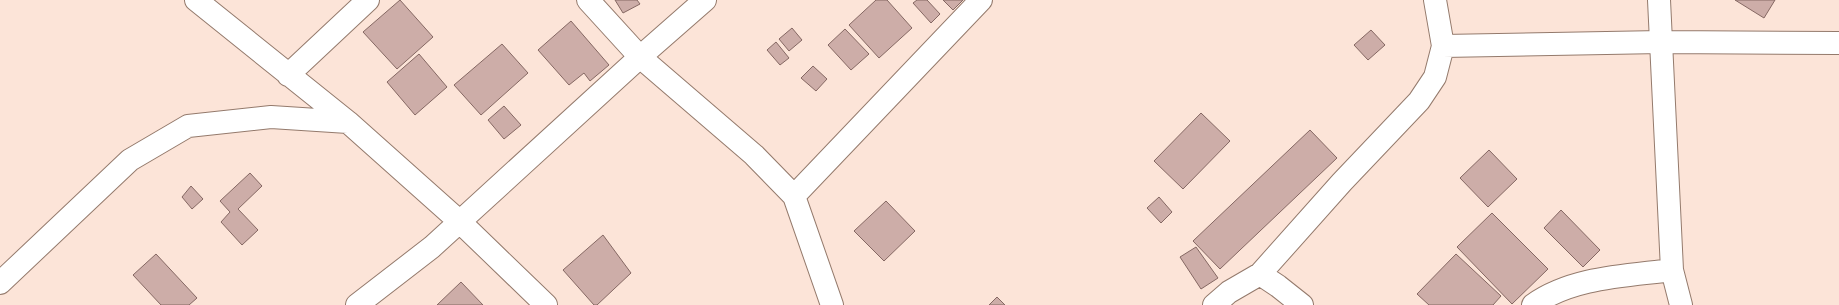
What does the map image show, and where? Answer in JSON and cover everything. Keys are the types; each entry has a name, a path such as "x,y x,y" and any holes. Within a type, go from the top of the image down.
{"street":[{"path":"196,0 348,122 459,221 546,305"},
{"path":"288,75 368,0"},
{"path":"588,0 640,57 754,155 794,196 832,305"},
{"path":"357,305 432,247 640,57 705,0"},
{"path":"794,196 981,0"},
{"path":"1214,305 1229,292 1260,274 1342,182 1419,101 1435,77 1443,46 1435,0"},
{"path":"1659,0 1672,270 1681,305"},
{"path":"1443,46 1661,42 1839,42"},
{"path":"0,283 130,160 188,126 271,117 348,122"},
{"path":"1533,305 1539,300 1577,284 1672,270"},
{"path":"1260,274 1302,305"}],"building":[{"path":"400,0 433,37 397,69 363,32"},
{"path":"615,0 637,0 640,4 623,13"},
{"path":"876,0 887,0 912,28 879,58 849,25"},
{"path":"917,0 927,0 940,14 931,23 913,3"},
{"path":"943,0 963,0 953,10"},
{"path":"1735,0 1775,0 1764,18"},
{"path":"571,21 609,65 590,81 584,73 569,85 538,50"},
{"path":"792,28 802,40 789,51 779,39"},
{"path":"845,29 869,54 851,70 828,45"},
{"path":"1371,30 1385,45 1368,60 1354,45"},
{"path":"776,42 789,58 780,65 767,50"},
{"path":"502,44 528,73 481,115 454,85"},
{"path":"419,54 447,87 415,115 387,82"},
{"path":"813,66 827,79 816,91 801,78"},
{"path":"504,106 521,125 504,139 488,120"},
{"path":"1201,113 1230,141 1183,189 1154,161"},
{"path":"1310,130 1337,158 1220,269 1193,241"},
{"path":"1489,150 1517,179 1488,207 1460,178"},
{"path":"250,173 262,186 238,209 258,230 242,245 221,222 230,212 220,201"},
{"path":"191,186 203,199 192,209 182,197"},
{"path":"1159,197 1172,212 1161,223 1147,208"},
{"path":"886,201 915,231 884,261 854,231"},
{"path":"1561,210 1600,250 1583,267 1544,228"},
{"path":"1492,213 1548,269 1512,304 1457,247"},
{"path":"603,235 631,273 597,305 594,305 563,270"},
{"path":"1196,247 1218,278 1201,289 1180,257"},
{"path":"156,254 197,298 189,305 161,305 133,275"},
{"path":"1456,254 1501,296 1493,305 1429,305 1417,294"},
{"path":"461,282 483,305 437,305"},
{"path":"997,297 1005,305 989,305"}]}
